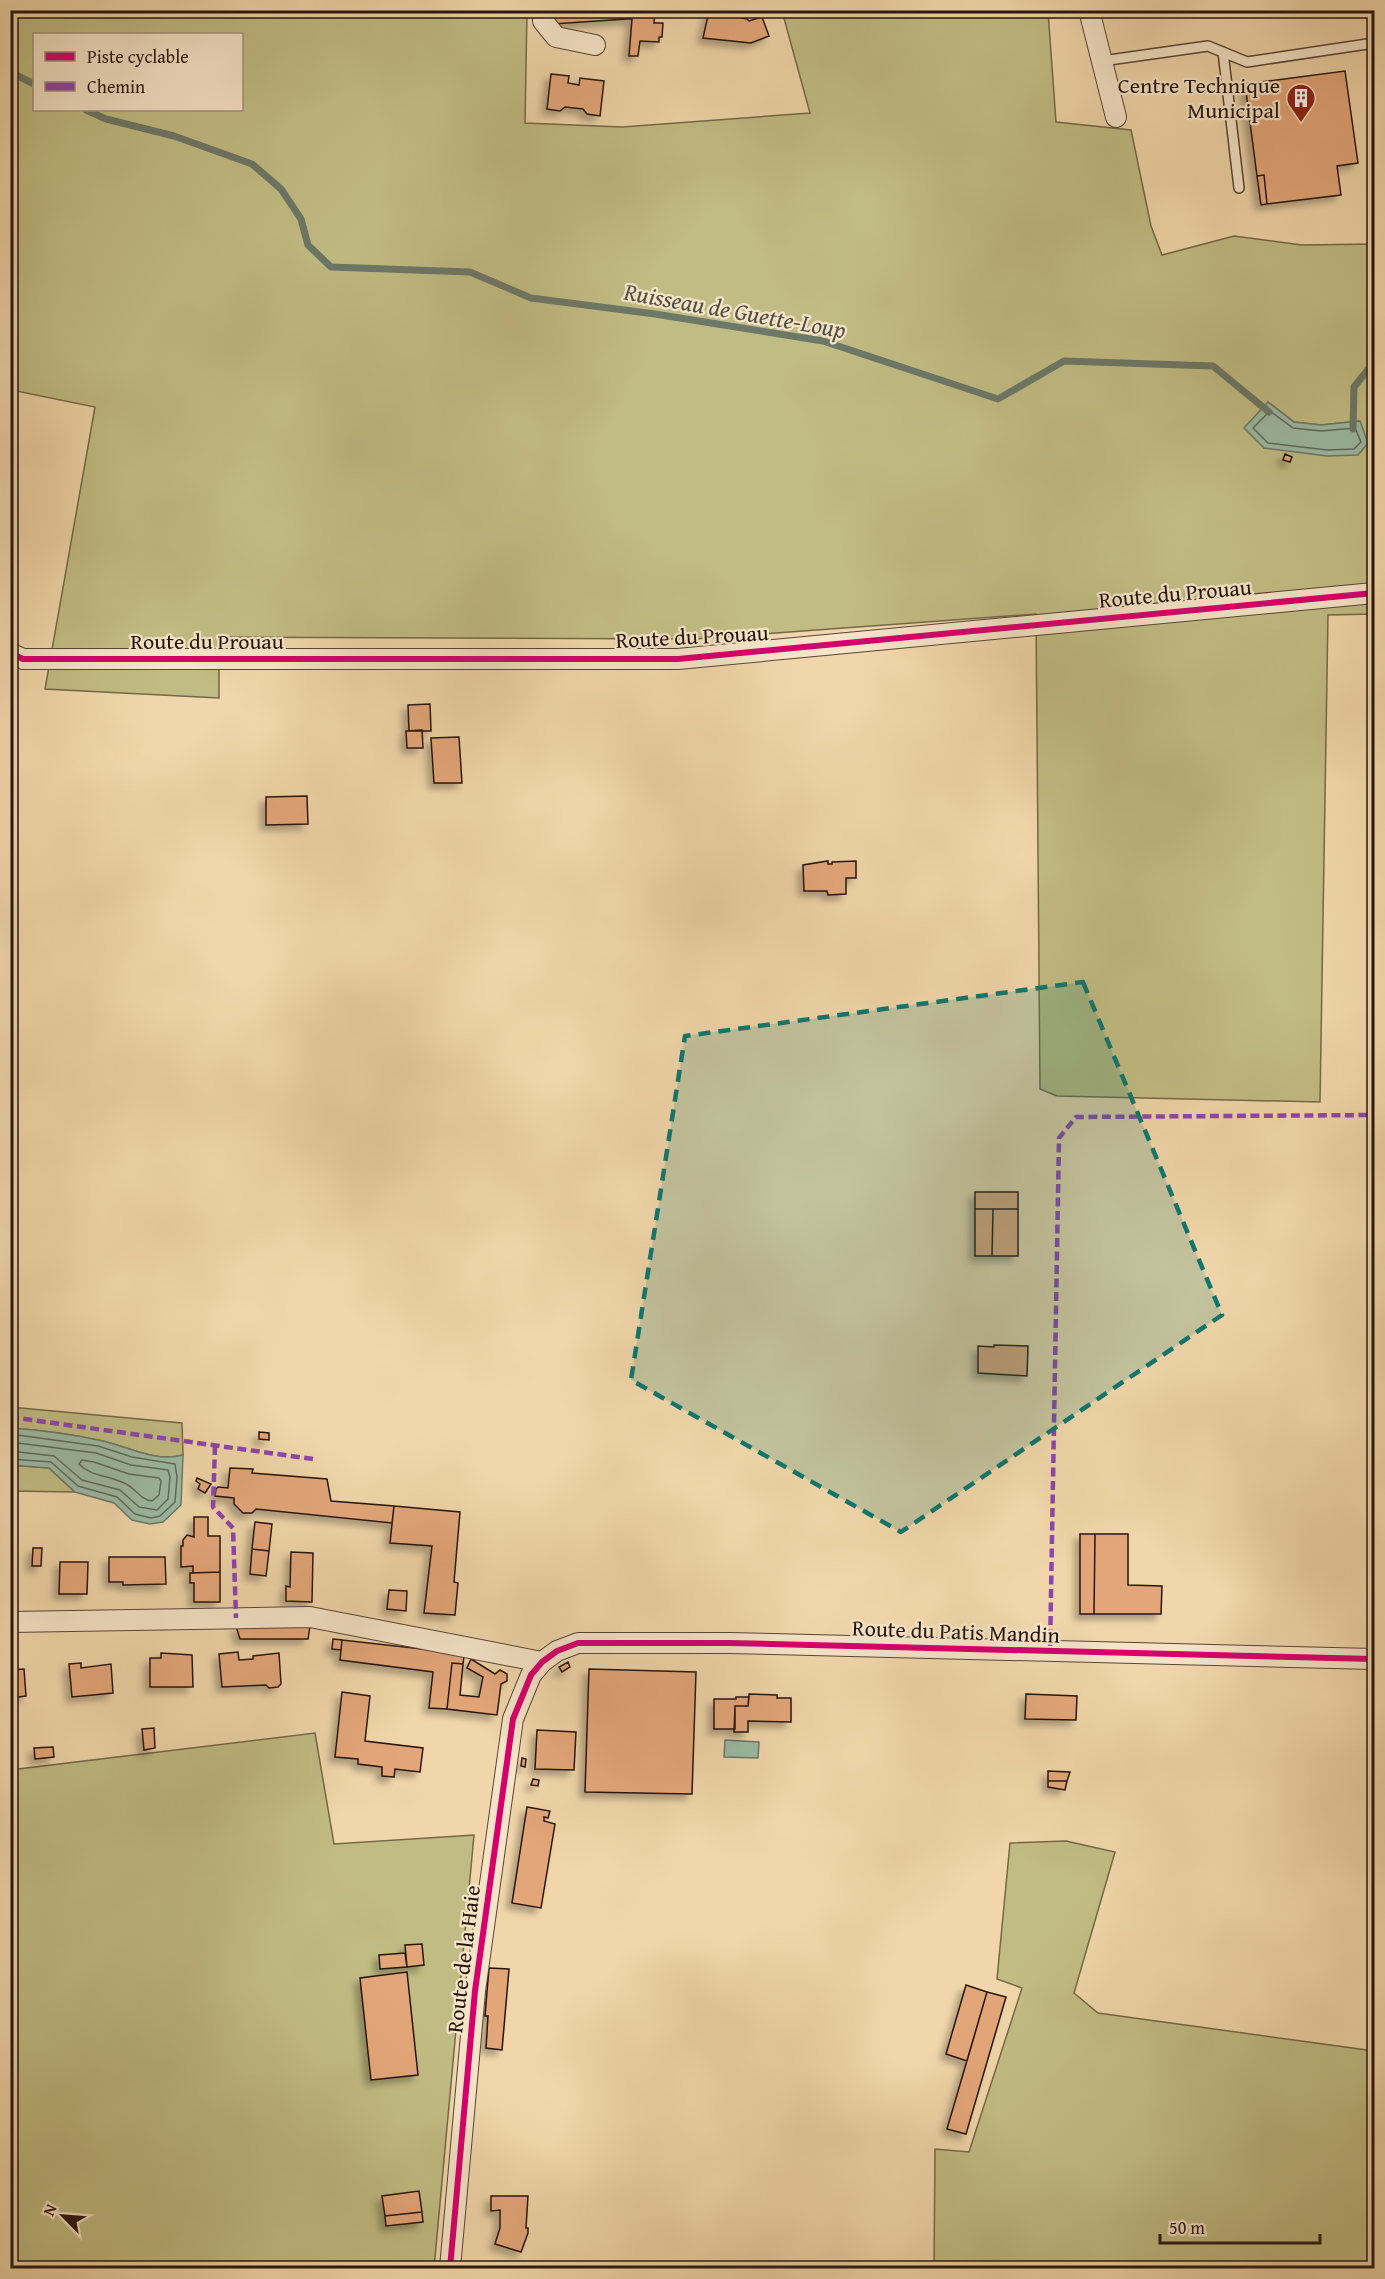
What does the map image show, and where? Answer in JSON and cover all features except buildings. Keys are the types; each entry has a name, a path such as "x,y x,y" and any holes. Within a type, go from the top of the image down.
{"street":[{"path":"543,10 543,21 556,37 595,45"},
{"path":"1089,10 1116,117"},
{"name":"Route du Prouau","path":"10,653 23,659 678,658 1374,592"},
{"path":"10,1622 310,1617 542,1662"},
{"name":"Route du Patis Mandin","path":"542,1662 557,1651 578,1643 729,1643 1374,1659"},
{"name":"Route de la Haie","path":"450,2268 475,1991 513,1719 531,1675 542,1662"}],"lane":[{"path":"1102,61 1208,46 1247,62 1374,43"},
{"path":"1223,52 1239,188"}],"highlighted area":[{"path":"1083,982 1222,1315 901,1532 631,1380 685,1036"}],"shaded area":[{"path":"10,11 527,11 525,123 622,127 810,113 782,11 1048,11 1056,122 1131,130 1151,226 1162,255 1234,236 1302,245 1374,244 1374,614 1328,615 1320,1102 1057,1096 1040,1089 1036,614 695,639 219,637 219,698 45,689 95,407 11,390","holes":["1268,402 1294,422 1321,425 1360,421 1264,448"]},
{"path":"10,1407 182,1423 183,1455 161,1457 108,1442 54,1432 11,1428"},
{"path":"10,1465 49,1468 75,1492 11,1491"},
{"path":"315,1733 334,1844 474,1835 434,2268 11,2268 10,1770"},
{"path":"1066,1841 1115,1852 1074,1993 1098,2013 1374,2051 1374,2268 934,2268 935,2149 969,2152 1022,1988 997,1979 1010,1843"}],"water":[{"path":"1268,402 1294,422 1321,425 1360,421 1368,443 1358,455 1327,456 1264,448 1244,428"},
{"path":"11,1428 54,1432 108,1442 161,1457 183,1455 181,1505 163,1522 150,1524 132,1520 114,1503 75,1492 49,1468 11,1465"},
{"path":"725,1740 759,1742 758,1758 724,1757"}],"waterway":[{"name":"Ruisseau de Guette-Loup","path":"10,72 33,84"},
{"name":"Ruisseau de Guette-Loup","path":"88,111 106,119 174,136 252,164 281,189 301,219 308,245 331,267 470,272 531,298 655,314 823,341 998,399 1064,361 1213,366 1269,412"},
{"name":"Ruisseau de Guette-Loup","path":"1353,429 1354,387 1374,362"}],"marked path":[{"path":"1050,1652 1059,1138 1076,1117 1374,1115"},
{"path":"10,1417 313,1459"},
{"path":"215,1446 213,1507 233,1528 236,1618"}],"cycle path":[{"path":"10,653 23,659 678,659 1374,593"},
{"path":"450,2268 475,1991 513,1719 531,1675 542,1662 557,1651 578,1643 729,1643 1374,1659"}],"place":[{"name":"Centre Technique Municipal","path":"1301,124"}]}
